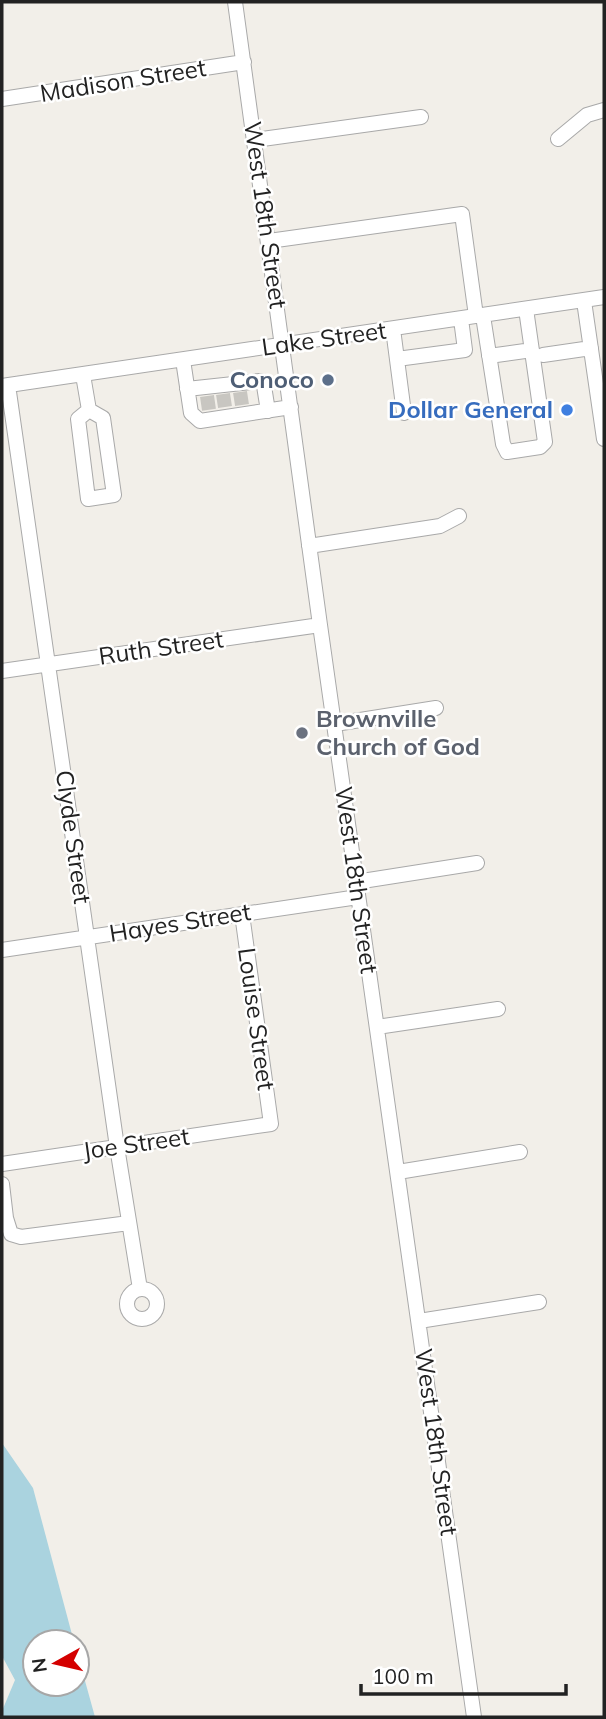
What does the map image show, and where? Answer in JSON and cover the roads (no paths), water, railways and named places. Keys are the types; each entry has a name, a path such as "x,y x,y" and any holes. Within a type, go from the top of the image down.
{"street":[{"name":"West 18th Street","path":"235,2 474,1717"},
{"name":"Madison Street","path":"2,99 244,62"},
{"path":"558,139 587,115 604,110"},
{"path":"255,140 421,117"},
{"path":"269,241 461,214 503,444 507,452 540,447 545,442 538,352 526,309"},
{"name":"Lake Street","path":"5,386 604,298"},
{"path":"584,300 604,439"},
{"path":"397,359 465,350 461,319"},
{"path":"393,329 404,413"},
{"path":"489,356 591,348"},
{"path":"183,360 191,413 200,421 208,403"},
{"path":"83,374 89,410"},
{"path":"208,403 241,398 260,381 264,386 268,411"},
{"name":"Clyde Street","path":"5,386 49,664 117,1147 140,1289"},
{"path":"187,389 208,403 241,398 268,411 291,407"},
{"path":"89,410 103,418 114,495 88,499 78,419 89,410"},
{"path":"83,462 109,458"},
{"path":"309,546 440,526 459,516"},
{"name":"Ruth Street","path":"2,671 320,625"},
{"path":"335,724 436,708"},
{"name":"Hayes Street","path":"2,950 242,914 477,863"},
{"name":"Louise Street","path":"242,914 271,1124"},
{"path":"377,1027 498,1009"},
{"name":"Joe Street","path":"2,1164 271,1124"},
{"path":"398,1171 520,1152"},
{"path":"2,1184 3,1209 11,1234 21,1237"},
{"path":"2,1240 129,1223"},
{"path":"419,1321 539,1303"}],"water":[{"path":"2,1443 33,1488 70,1628 21,1628 21,1698 90,1698 95,1717 2,1717 15,1680 2,1656"}],"tunnel":[{"path":"240,392 242,405"},
{"path":"223,394 225,407"},
{"path":"207,396 209,410"}],"place":[{"name":"Conoco","path":"328,380"},
{"name":"Dollar General","path":"567,410"},
{"name":"Brownville Church of God","path":"302,733"}]}
